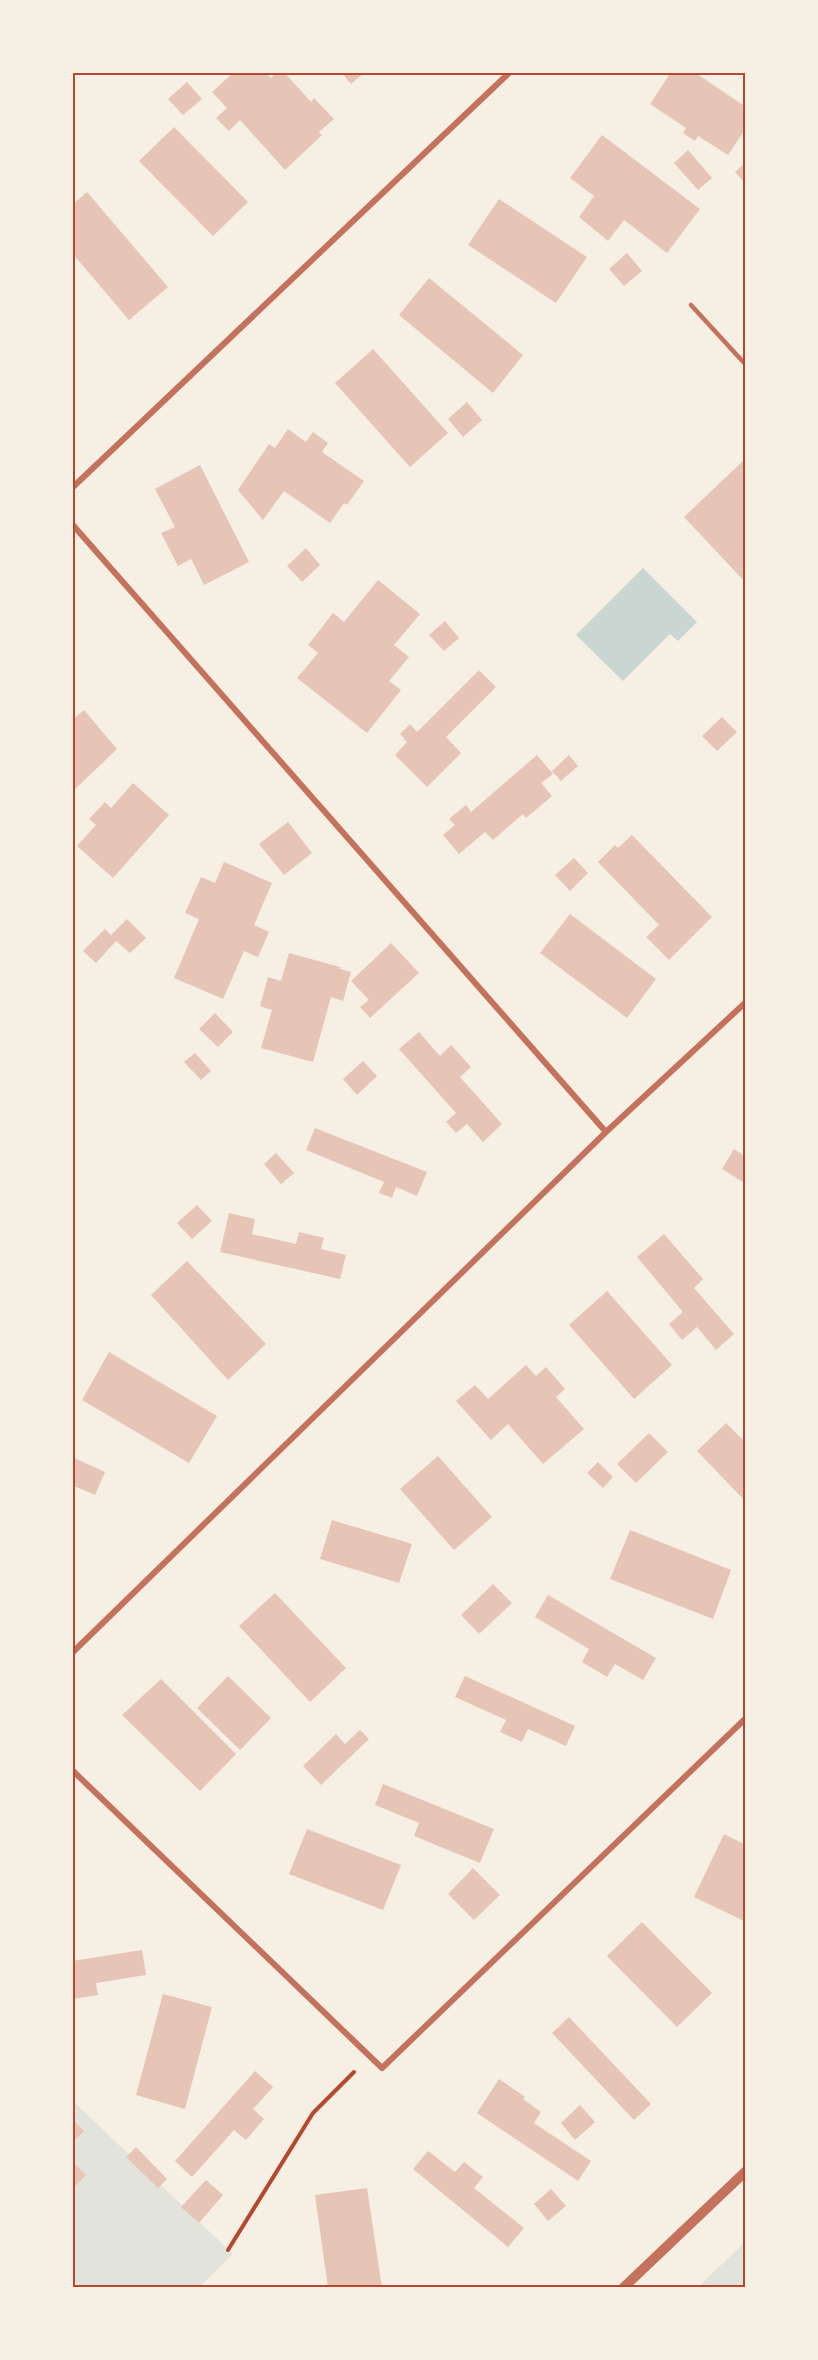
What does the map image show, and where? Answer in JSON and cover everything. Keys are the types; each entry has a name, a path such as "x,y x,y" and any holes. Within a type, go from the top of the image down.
{"street":[{"path":"72,488 510,72"},
{"path":"72,524 606,1132"},
{"path":"72,1653 606,1132 746,1002"},
{"path":"72,1770 382,2068 746,1718"},
{"path":"623,2288 746,2171"}],"lane":[{"path":"691,305 746,365"}],"path":[{"path":"228,2250 314,2113 369,2056"}],"shaded area":[{"path":"643,568 697,622 678,641 670,634 623,681 576,635"},
{"path":"72,2100 233,2254 199,2288 80,2288 72,2279"},
{"path":"746,2241 746,2288 697,2288"}],"building":[{"path":"234,72 265,72 271,78 277,72 284,72 311,102 314,98 334,119 319,132 322,135 285,170 240,120 229,131 216,118 227,108 212,92"},
{"path":"341,72 365,72 351,84"},
{"path":"671,72 694,72 746,107 746,128 728,155 698,136 695,141 683,133 686,128 650,104"},
{"path":"187,82 202,99 183,115 168,99"},
{"path":"174,127 248,202 213,236 139,161"},
{"path":"602,135 700,209 667,253 624,220 608,241 579,217 594,196 570,178"},
{"path":"688,150 712,178 698,190 674,163"},
{"path":"746,162 746,184 735,172"},
{"path":"87,192 168,287 129,320 72,253 72,205"},
{"path":"499,199 587,257 556,303 468,245"},
{"path":"627,253 642,271 624,286 609,269"},
{"path":"429,278 523,355 493,393 399,315"},
{"path":"373,349 448,433 410,467 335,383"},
{"path":"467,402 482,420 463,437 448,419"},
{"path":"288,429 306,442 313,432 328,443 322,452 364,481 347,505 344,503 330,523 284,491 263,520 238,490 269,444 275,448"},
{"path":"745,459 746,461 746,583 684,517"},
{"path":"200,465 249,562 204,585 191,559 178,566 161,533 175,527 155,489"},
{"path":"306,548 320,565 302,582 287,566"},
{"path":"378,580 420,614 394,645 409,657 389,681 401,690 367,733 297,678 318,653 308,645 333,613 344,622"},
{"path":"445,621 459,638 444,651 429,635"},
{"path":"479,670 496,687 446,737 461,753 427,787 395,755 407,742 400,734 410,724 417,732"},
{"path":"84,710 117,749 72,792 72,720"},
{"path":"722,717 737,732 717,751 702,736"},
{"path":"537,755 553,774 541,783 552,796 526,818 523,814 493,840 485,832 459,854 443,835 455,825 449,819 466,805 471,812"},
{"path":"569,755 578,766 561,781 552,771"},
{"path":"133,783 169,815 113,878 77,846 96,825 89,819 105,802 111,808"},
{"path":"288,822 312,853 284,875 259,844"},
{"path":"632,835 712,917 669,960 646,937 659,925 598,862 615,845 618,848"},
{"path":"574,858 588,873 570,891 555,875"},
{"path":"224,862 272,883 254,925 269,932 258,957 244,951 223,999 174,978 199,919 185,913 201,877 215,883"},
{"path":"570,914 656,979 627,1018 540,953"},
{"path":"127,919 146,938 130,953 116,941 96,963 83,951 105,929 111,935"},
{"path":"391,943 419,973 370,1018 360,1007 369,1000 351,981"},
{"path":"289,953 351,972 343,1001 331,997 313,1062 261,1048 272,1010 260,1006 268,977 281,981"},
{"path":"215,1013 233,1032 218,1047 199,1029"},
{"path":"419,1032 440,1056 451,1045 471,1067 460,1077 502,1124 483,1142 467,1124 456,1133 446,1122 456,1113 399,1049"},
{"path":"195,1053 211,1071 201,1080 184,1062"},
{"path":"363,1061 377,1076 357,1095 343,1079"},
{"path":"315,1128 427,1172 417,1196 396,1187 392,1198 379,1193 384,1182 306,1150"},
{"path":"734,1149 746,1157 746,1184 722,1169"},
{"path":"276,1153 294,1173 281,1184 264,1164"},
{"path":"197,1205 212,1221 192,1239 177,1223"},
{"path":"229,1213 255,1219 252,1234 296,1244 299,1232 324,1238 321,1249 346,1255 340,1279 220,1252"},
{"path":"664,1234 703,1279 694,1288 734,1334 716,1350 697,1327 682,1340 669,1324 683,1312 637,1257"},
{"path":"187,1261 266,1344 228,1380 151,1295"},
{"path":"607,1291 672,1365 634,1399 569,1325"},
{"path":"109,1352 217,1416 189,1463 82,1400"},
{"path":"526,1365 536,1376 546,1367 565,1389 556,1397 584,1429 543,1464 508,1424 491,1440 456,1401 475,1385 488,1399"},
{"path":"726,1423 746,1443 746,1502 697,1451"},
{"path":"649,1433 668,1452 636,1483 617,1464"},
{"path":"438,1456 492,1517 454,1550 400,1489"},
{"path":"72,1457 105,1472 95,1495 72,1485"},
{"path":"598,1462 613,1477 603,1488 587,1473"},
{"path":"332,1520 412,1544 399,1583 320,1559"},
{"path":"630,1530 731,1570 713,1619 610,1579"},
{"path":"493,1584 512,1603 479,1634 461,1615"},
{"path":"275,1593 346,1668 310,1702 239,1626"},
{"path":"548,1595 656,1658 643,1680 615,1664 607,1677 582,1662 589,1649 535,1617"},
{"path":"228,1676 271,1718 240,1750 197,1708"},
{"path":"465,1676 575,1726 566,1746 528,1729 522,1742 500,1732 506,1720 455,1697"},
{"path":"161,1679 236,1754 200,1791 122,1715"},
{"path":"360,1730 369,1739 321,1785 303,1766 336,1734 345,1744"},
{"path":"383,1784 494,1829 480,1863 414,1836 419,1823 375,1805"},
{"path":"307,1829 401,1865 383,1910 289,1874"},
{"path":"724,1834 746,1845 746,1922 694,1897"},
{"path":"473,1868 500,1895 474,1920 448,1894"},
{"path":"642,1922 712,1993 677,2027 607,1956"},
{"path":"142,1950 146,1975 96,1983 98,1995 72,1999 72,1961"},
{"path":"163,1994 212,2007 185,2109 136,2095"},
{"path":"569,2017 651,2104 634,2120 552,2033"},
{"path":"255,2071 273,2087 253,2109 264,2119 246,2140 234,2130 192,2177 175,2161"},
{"path":"499,2079 525,2097 523,2099 541,2112 534,2123 591,2161 578,2181 477,2113"},
{"path":"580,2105 595,2122 575,2140 561,2123"},
{"path":"72,2119 84,2131 72,2143"},
{"path":"136,2147 167,2179 158,2188 126,2157"},
{"path":"428,2151 455,2172 464,2162 483,2177 474,2188 524,2228 508,2247 413,2169"},
{"path":"72,2161 86,2175 72,2189"},
{"path":"206,2180 223,2195 199,2223 181,2207"},
{"path":"367,2188 382,2288 328,2288 315,2195"},
{"path":"551,2189 566,2206 548,2221 534,2204"}]}
